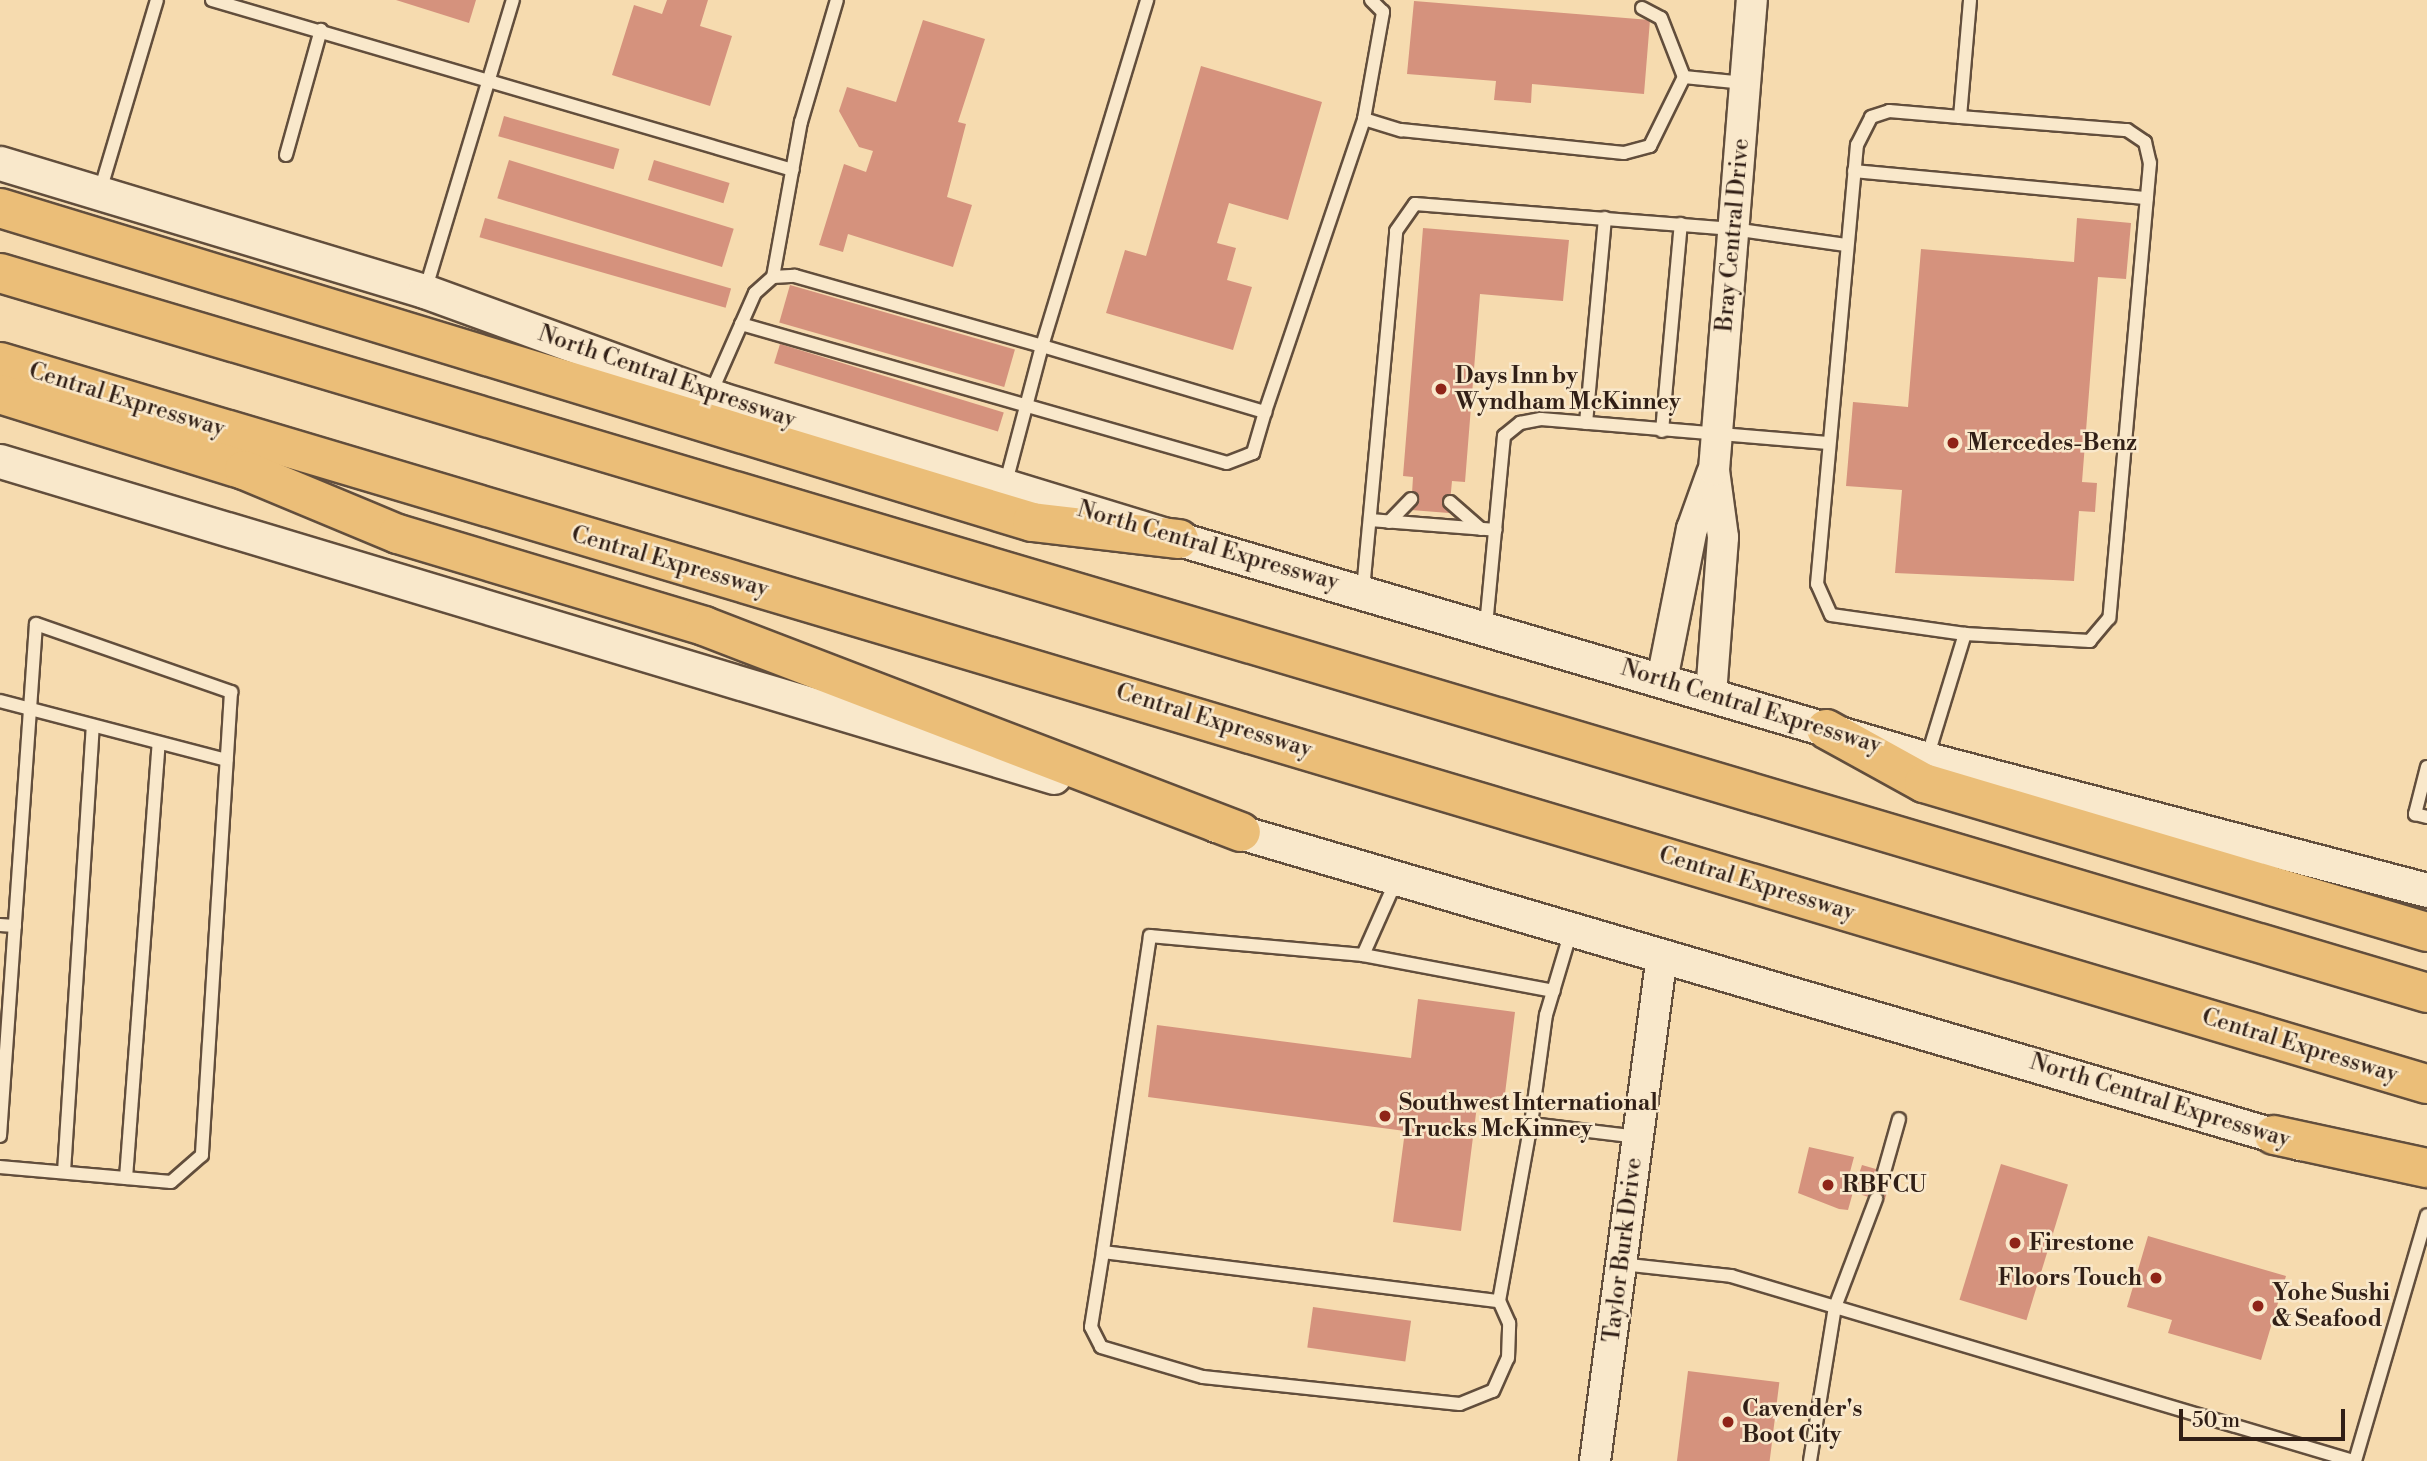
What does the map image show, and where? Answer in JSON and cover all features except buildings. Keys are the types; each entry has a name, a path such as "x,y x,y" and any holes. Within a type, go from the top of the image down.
{"highway":[{"path":"0,208 1032,522 1178,539"},
{"path":"0,273 2427,993"},
{"name":"Central Expressway","path":"0,362 2427,1084"},
{"path":"0,394 244,470 398,534 704,626 1241,832"},
{"path":"1826,729 1924,783 2427,932"},
{"path":"2274,1135 2427,1168"}],"main road":[{"name":"North Central Expressway","path":"0,163 425,291 710,395 1178,539 1363,591 1927,759 2427,890"},
{"name":"North Central Expressway","path":"0,461 1398,877 1571,931 1662,955 2427,1181"}],"street":[{"name":"Bray Central Drive","path":"1711,694 1723,537 1714,470 1752,0"},
{"name":"Bray Central Drive","path":"1662,680 1692,529 1714,470"},
{"name":"Taylor Burk Drive","path":"1595,1461 1662,955"}],"lane":[{"path":"100,192 157,0"},
{"path":"212,0 489,77 793,170"},
{"path":"425,291 513,0"},
{"path":"710,395 755,293 773,277 793,170 837,0"},
{"path":"1005,486 1042,346 1147,0"},
{"path":"741,324 1027,402 1227,463 1253,453 1364,119 1383,12 1371,0"},
{"path":"1960,117 1970,0"},
{"path":"1364,119 1401,130 1624,153 1650,146 1684,77 1661,18 1642,8"},
{"path":"286,155 321,30"},
{"path":"1684,77 1745,83"},
{"path":"1889,111 2127,130 2149,151 2147,198 2105,628 2090,641 1965,634 1850,620 1831,615 1822,603 1817,584 1854,171 1862,128 1871,117 1889,111"},
{"path":"1854,171 2147,198"},
{"path":"1363,591 1402,215 1424,202 1733,229 1846,245"},
{"path":"1586,423 1605,218"},
{"path":"1662,431 1681,224"},
{"path":"773,277 795,276 1265,412"},
{"path":"1486,628 1504,436 1520,423 1541,419 1717,436 1828,443"},
{"path":"1389,522 1412,499"},
{"path":"1450,502 1480,529"},
{"path":"1370,520 1496,530"},
{"path":"0,1136 5,993 15,926 36,624 231,692 202,1155 171,1182 0,1167"},
{"path":"1927,759 1965,634"},
{"path":"0,701 226,760"},
{"path":"64,1172 93,726"},
{"path":"126,1178 159,743"},
{"path":"2427,767 2415,814 2427,817"},
{"path":"1363,955 1398,877"},
{"path":"0,925 15,926"},
{"path":"1553,991 1363,955 1150,936 1091,1327 1101,1347 1203,1377 1257,1384 1460,1404 1493,1391 1508,1358 1509,1323 1499,1301 1553,991 1571,931"},
{"path":"1884,1171 1899,1119"},
{"path":"1531,1124 1638,1137"},
{"path":"1810,1461 1835,1307 1876,1199"},
{"path":"1621,1264 1731,1276 2354,1461 2427,1215"},
{"path":"1103,1252 1499,1301"}],"place":[{"name":"Days Inn by Wyndham McKinney","path":"1441,389"},
{"name":"Mercedes-Benz","path":"1953,443"},
{"name":"Southwest International Trucks McKinney","path":"1385,1116"},
{"name":"RBFCU","path":"1828,1185"},
{"name":"Firestone","path":"2015,1243"},
{"name":"Floors Touch","path":"2156,1278"},
{"name":"Yohe Sushi & Seafood","path":"2258,1306"},
{"name":"Cavender's Boot City","path":"1728,1422"}]}
